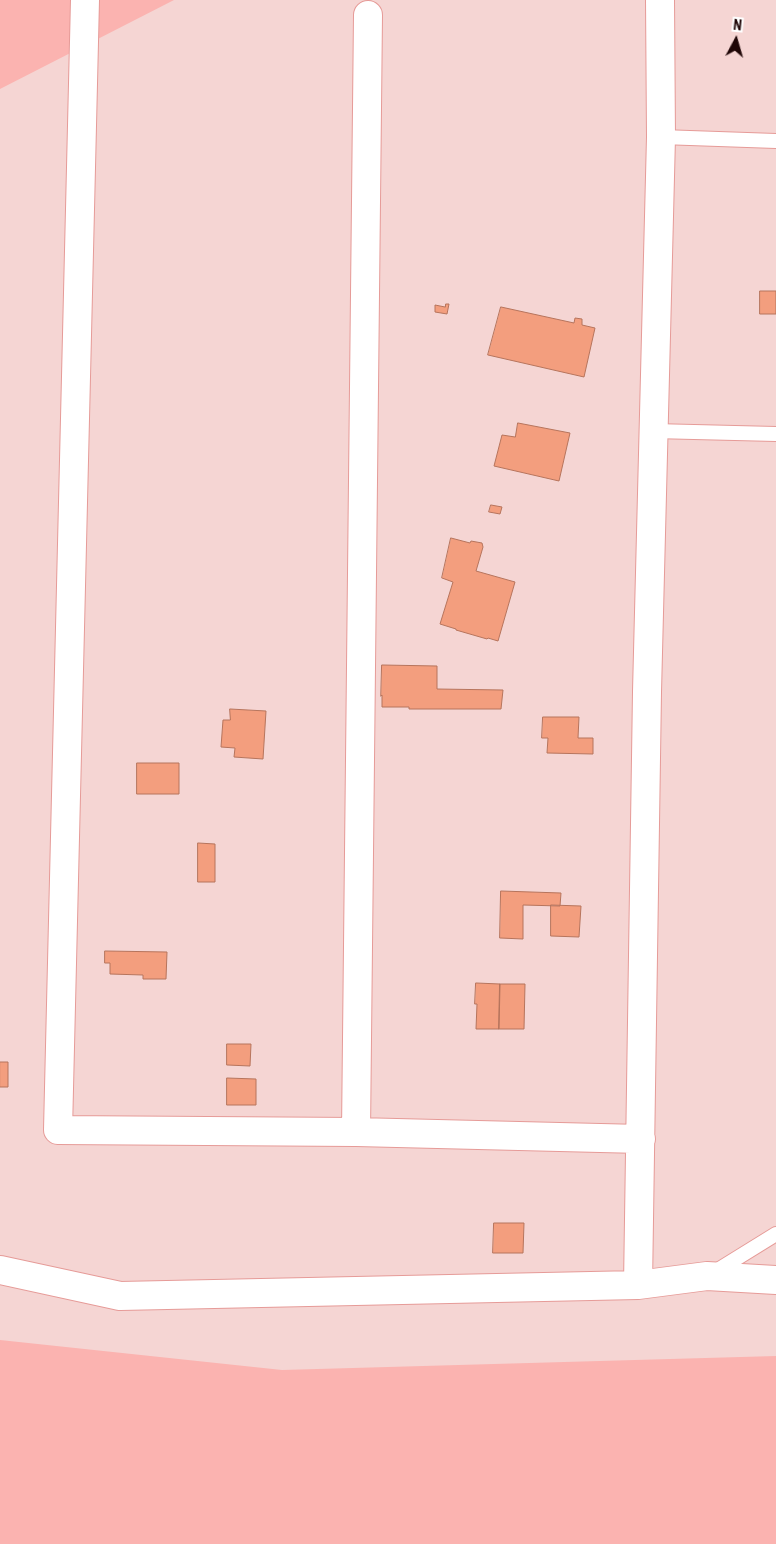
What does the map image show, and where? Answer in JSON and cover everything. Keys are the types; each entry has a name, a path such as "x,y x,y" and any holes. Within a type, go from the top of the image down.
{"street":[{"path":"85,0 58,1130 356,1132 641,1139"},
{"path":"638,1285 647,692 661,137 660,0"},
{"path":"356,1132 368,15"},
{"path":"0,1270 120,1296 638,1285 707,1276 776,1280"}],"lane":[{"path":"661,137 776,141"},
{"path":"653,431 776,434"},
{"path":"707,1276 776,1234"}],"shaded area":[{"path":"0,0 174,0 0,89"},
{"path":"0,1340 282,1370 776,1356 776,1544 0,1544"}],"building":[{"path":"760,291 776,291 776,314 760,314"},
{"path":"446,304 449,304 447,314 435,312 435,305 445,307"},
{"path":"501,307 574,323 575,318 582,319 582,325 595,328 584,377 488,355"},
{"path":"518,423 570,433 559,481 494,466 502,435 515,437"},
{"path":"491,505 502,507 500,514 489,512"},
{"path":"451,538 470,543 471,541 482,543 483,547 476,571 515,582 498,641 440,624 453,582 442,578"},
{"path":"382,665 437,666 437,689 503,690 501,709 409,709 409,707 382,707"},
{"path":"230,709 266,711 263,759 234,757 235,748 221,747 223,720 230,720"},
{"path":"543,717 579,717 578,738 593,738 593,754 547,753 548,738 542,738"},
{"path":"137,763 179,763 179,794 137,794"},
{"path":"198,843 215,844 215,882 198,882"},
{"path":"501,891 561,893 560,906 523,905 523,939 500,938"},
{"path":"551,905 581,906 579,937 551,936"},
{"path":"105,951 167,952 166,979 143,979 143,975 110,974 110,963 105,963"},
{"path":"476,983 500,984 499,1029 476,1029"},
{"path":"500,984 525,984 524,1029 499,1029"},
{"path":"227,1044 251,1044 250,1066 227,1065"},
{"path":"0,1062 8,1062 8,1087 0,1087"},
{"path":"227,1078 256,1079 256,1105 227,1105"},
{"path":"494,1223 524,1223 523,1253 493,1253"}]}
